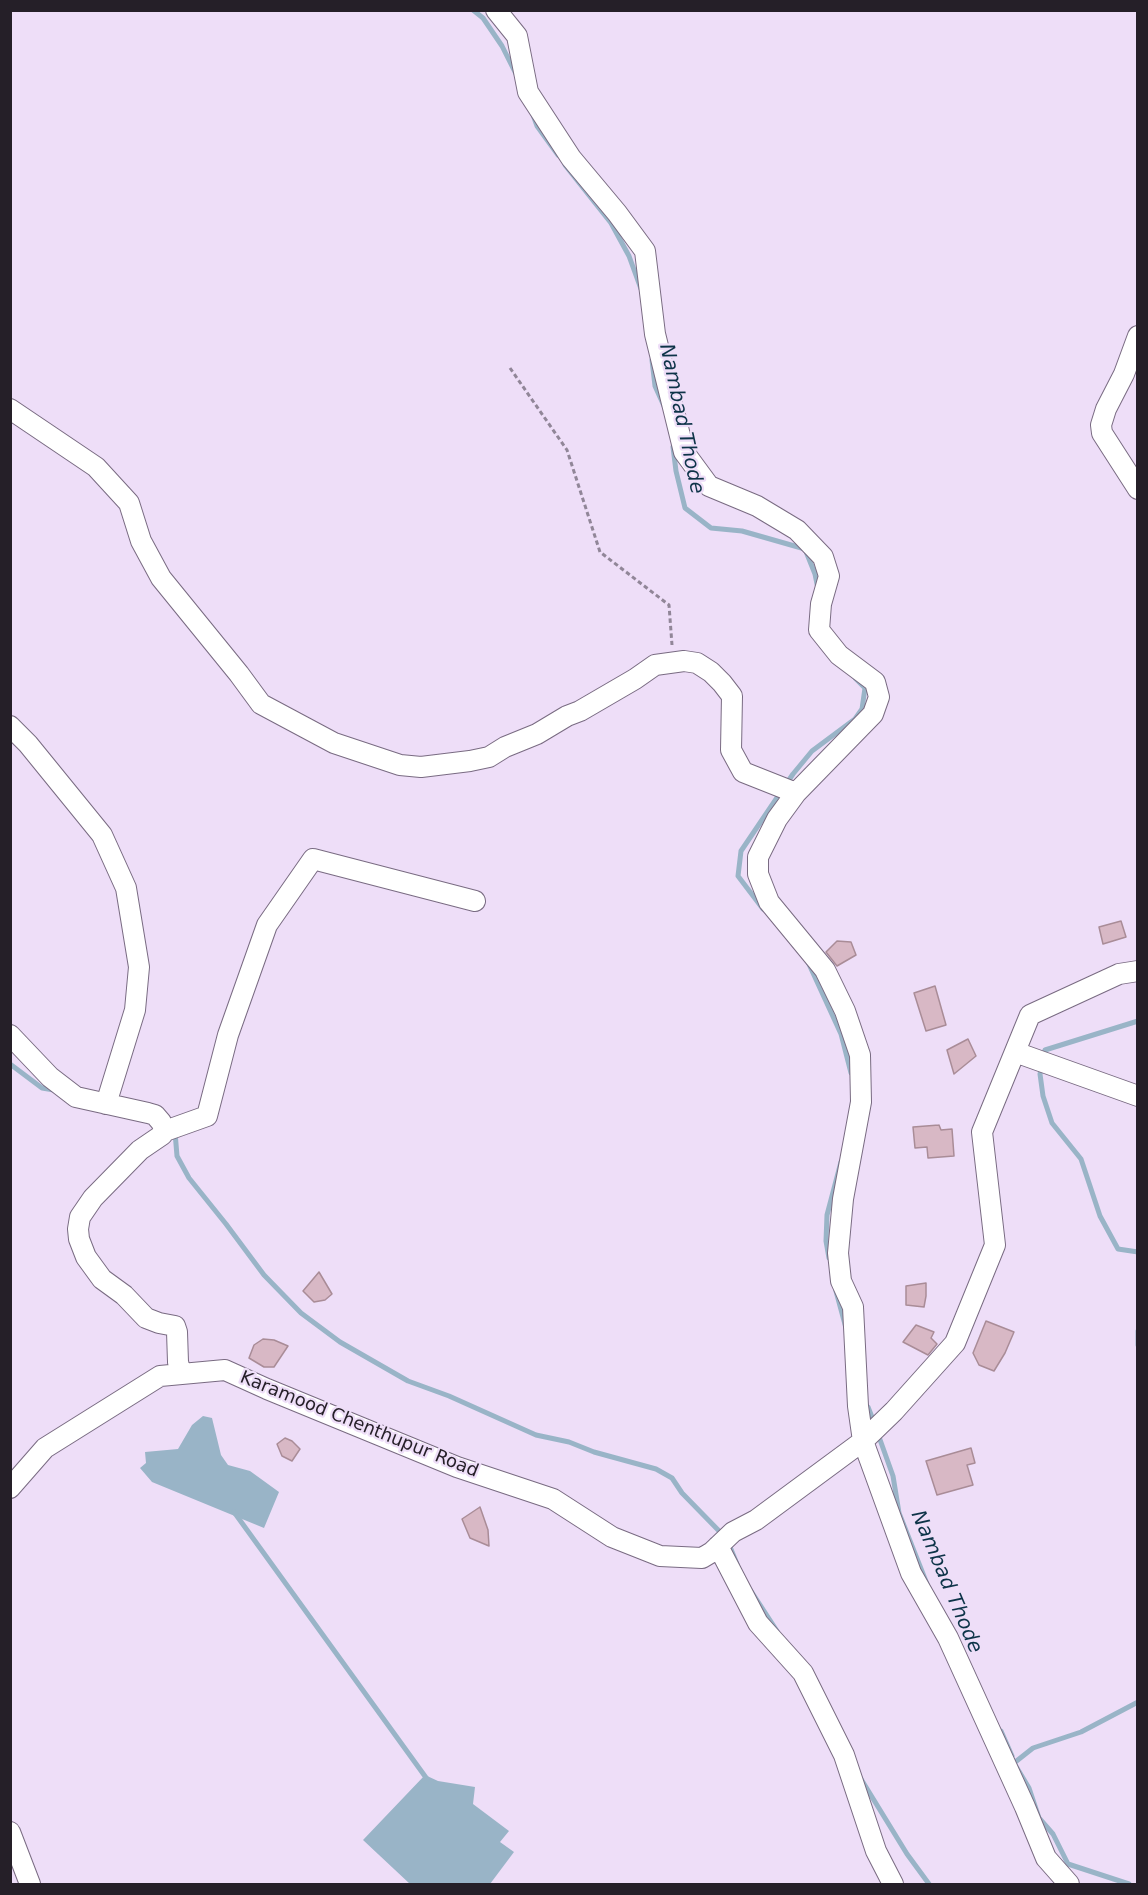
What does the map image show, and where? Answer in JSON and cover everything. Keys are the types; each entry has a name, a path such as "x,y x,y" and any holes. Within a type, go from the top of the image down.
{"street":[{"path":"496,10 517,36 528,92 571,159 617,213 645,251 655,334 684,453 709,486 757,506 797,530 824,557 829,576 821,604 819,630 839,655 875,682 879,697 873,714 796,793 777,819 758,857 758,874 769,902 825,970 845,1011 860,1055 861,1102 843,1199 838,1252 841,1281 853,1307 858,1406 866,1438 911,1574 948,1638 1046,1858 1069,1884"},
{"path":"1137,336 1124,374 1106,409 1101,425 1102,433 1137,489"},
{"path":"10,409 96,467 129,503 141,541 161,578 261,704 334,743 400,765 421,767 480,759 489,757 597,702 655,665 674,662 697,663 719,680 732,696 731,750 743,772 796,793"},
{"path":"10,726 28,744 102,835 126,888 139,968 135,1010 106,1104"},
{"path":"181,1374 175,1326 146,1318 124,1295 94,1270 83,1250 78,1229 80,1216 118,1171 158,1136 207,1116 228,1035 267,925 313,859 476,901"},
{"name":"Karamood Chenthupur Road","path":"10,1488 45,1448 160,1376 225,1370 457,1467 553,1499 612,1537 660,1556 702,1558 732,1533 756,1520 866,1438 894,1411 955,1343 995,1245 982,1132 1030,1015 1119,974 1137,971"},
{"path":"10,1035 50,1077 76,1098 155,1115 158,1136"},
{"path":"1015,1052 1137,1096"},
{"path":"723,1542 758,1623 803,1673 844,1755 876,1851 893,1884"},
{"path":"10,1832 30,1884"}],"path":[{"path":"510,368 567,450 600,552 669,605 674,662"}],"water":[{"path":"203,1416 212,1418 221,1455 228,1465 250,1471 279,1492 264,1528 152,1482 140,1468 146,1463 145,1452 178,1449 192,1425"},
{"path":"425,1775 438,1781 475,1787 473,1804 509,1831 500,1842 514,1852 490,1884 410,1884 363,1840"}],"building":[{"path":"1121,921 1126,937 1103,944 1099,927"},
{"path":"837,941 851,942 856,955 837,966 826,952"},
{"path":"935,986 946,1025 926,1031 914,993"},
{"path":"968,1039 976,1056 954,1074 947,1050"},
{"path":"939,1125 941,1130 952,1129 954,1156 928,1158 927,1147 915,1148 913,1127"},
{"path":"319,1272 332,1294 325,1300 314,1302 303,1291"},
{"path":"926,1283 924,1307 906,1305 906,1286"},
{"path":"986,1321 1014,1332 994,1371 979,1365 973,1353"},
{"path":"916,1325 934,1332 931,1338 937,1344 928,1355 903,1342"},
{"path":"263,1339 274,1340 288,1346 274,1367 264,1367 249,1358 254,1345"},
{"path":"285,1438 300,1449 292,1461 282,1456 277,1444"},
{"path":"971,1448 975,1463 967,1465 973,1485 937,1495 926,1461"},
{"path":"480,1507 488,1530 489,1546 470,1538 462,1519"}],"waterway":[{"name":"Nambad Thode","path":"473,10 483,18 502,46 517,76"},
{"name":"Nambad Thode","path":"533,115 537,126 558,155"},
{"name":"Nambad Thode","path":"565,165 611,223 629,256 641,289"},
{"name":"Nambad Thode","path":"652,360 655,386 664,406"},
{"name":"Nambad Thode","path":"673,447 685,508 711,528 742,531 805,549 818,589"},
{"name":"Nambad Thode","path":"763,909 738,876 741,851 793,774 812,751 855,719 862,709 865,688 855,678"},
{"name":"Nambad Thode","path":"808,962 841,1034 851,1073"},
{"path":"1044,1056 1045,1050 1138,1021"},
{"path":"10,1064 42,1088 54,1090"},
{"path":"1042,1066 1040,1074 1043,1096 1052,1123 1081,1159 1100,1216 1118,1249 1138,1252"},
{"path":"175,1132 177,1156 189,1178 264,1275 301,1313 340,1342 408,1381 449,1396 536,1435 569,1442 594,1452 656,1469 672,1478 682,1493 723,1535"},
{"name":"Nambad Thode","path":"829,1258 826,1241 827,1215 841,1162"},
{"name":"Nambad Thode","path":"836,1291 846,1328"},
{"path":"1138,1331 1138,1345"},
{"name":"Nambad Thode","path":"868,1407 875,1425"},
{"name":"Nambad Thode","path":"878,1434 893,1476 899,1513 927,1584"},
{"path":"234,1512 427,1779"},
{"path":"728,1542 737,1564"},
{"path":"751,1591 777,1631"},
{"path":"1129,1884 1068,1864 1053,1834 1039,1818 1029,1788 1014,1763 1033,1748 1081,1732 1138,1702"},
{"name":"Nambad Thode","path":"1001,1731 1012,1756"},
{"path":"861,1779 907,1854 929,1884"}]}
